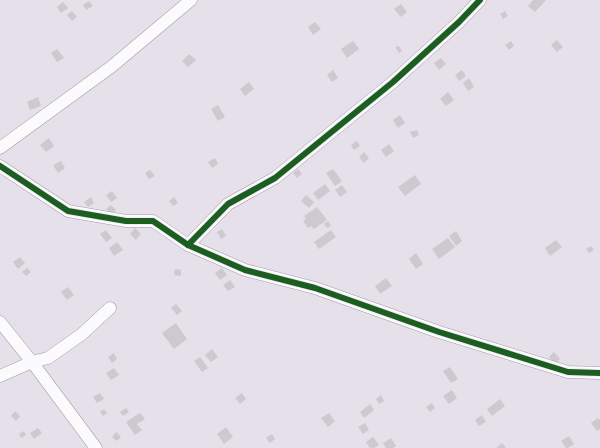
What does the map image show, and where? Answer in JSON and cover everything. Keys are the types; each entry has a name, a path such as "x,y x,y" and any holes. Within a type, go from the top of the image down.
{"street":[{"path":"0,148 111,67 191,0"},
{"path":"188,245 228,204 275,178 393,82 459,22 480,0"},
{"path":"0,166 68,211 126,221 153,221 188,245 245,270 315,288 439,332 568,372 600,373"},
{"path":"0,376 32,362 48,358 82,334 110,308"},
{"path":"0,322 32,362 96,448"}],"building":[{"path":"533,0 546,0 535,12 528,6"},
{"path":"89,1 93,6 86,10 83,5"},
{"path":"63,2 68,8 61,13 57,7"},
{"path":"401,4 407,12 401,17 394,9"},
{"path":"72,11 77,17 72,21 67,15"},
{"path":"505,11 508,16 503,19 500,14"},
{"path":"315,22 321,29 313,35 308,27"},
{"path":"557,40 563,47 557,52 551,45"},
{"path":"353,41 359,49 347,58 341,49"},
{"path":"511,41 514,46 509,50 505,45"},
{"path":"399,46 402,51 399,53 395,47"},
{"path":"57,49 64,58 57,62 51,53"},
{"path":"189,54 196,60 188,67 182,61"},
{"path":"441,58 446,64 439,70 434,63"},
{"path":"333,70 338,78 332,82 327,75"},
{"path":"462,70 466,76 459,81 455,75"},
{"path":"469,78 474,87 468,91 463,83"},
{"path":"249,82 254,89 245,96 240,89"},
{"path":"448,92 454,100 446,106 440,99"},
{"path":"38,97 41,106 30,110 27,102"},
{"path":"218,105 225,117 218,121 211,109"},
{"path":"400,115 405,123 398,128 393,120"},
{"path":"417,130 419,135 413,138 410,132"},
{"path":"49,138 54,146 46,152 40,145"},
{"path":"357,141 360,146 354,150 351,145"},
{"path":"389,144 394,151 386,157 381,150"},
{"path":"364,152 369,158 364,163 359,157"},
{"path":"215,158 218,164 212,168 208,162"},
{"path":"61,161 65,168 58,173 53,165"},
{"path":"298,169 302,174 297,178 293,173"},
{"path":"333,169 342,181 335,186 326,173"},
{"path":"150,170 155,176 149,179 145,173"},
{"path":"415,175 421,184 405,196 398,187"},
{"path":"325,184 330,191 318,200 313,193"},
{"path":"342,185 347,192 340,197 335,190"},
{"path":"112,191 117,198 111,202 106,195"},
{"path":"306,195 314,202 309,208 301,201"},
{"path":"91,197 94,203 88,207 84,202"},
{"path":"174,197 178,203 173,206 169,201"},
{"path":"111,205 116,210 111,214 106,209"},
{"path":"317,207 327,220 314,229 311,226 308,228 303,221 306,219 304,216"},
{"path":"328,221 331,226 327,228 324,224"},
{"path":"135,228 141,234 136,240 130,234"},
{"path":"222,229 226,236 221,239 217,232"},
{"path":"106,230 112,238 106,242 100,234"},
{"path":"331,230 336,237 319,249 314,242"},
{"path":"456,231 462,241 456,246 449,236"},
{"path":"448,238 455,247 439,259 432,249"},
{"path":"556,240 562,247 550,256 545,248"},
{"path":"117,242 123,250 114,256 109,248"},
{"path":"591,246 594,250 589,253 586,249"},
{"path":"416,253 423,264 416,269 409,259"},
{"path":"20,257 25,263 18,269 13,262"},
{"path":"27,268 31,272 26,276 22,272"},
{"path":"222,268 227,275 220,280 215,273"},
{"path":"175,269 181,270 181,276 174,275"},
{"path":"386,278 392,286 380,294 375,286"},
{"path":"230,280 235,287 228,291 223,285"},
{"path":"68,287 74,295 67,300 61,292"},
{"path":"176,304 182,311 177,315 171,308"},
{"path":"176,323 187,339 174,349 162,333"},
{"path":"212,349 218,357 211,362 205,355"},
{"path":"554,352 560,359 555,364 549,357"},
{"path":"114,353 117,359 112,363 108,357"},
{"path":"200,357 208,368 202,372 194,361"},
{"path":"450,367 458,379 451,383 443,371"},
{"path":"114,368 119,375 111,380 106,373"},
{"path":"452,390 457,398 449,404 443,396"},
{"path":"100,393 104,399 97,403 93,397"},
{"path":"242,393 246,399 240,404 235,398"},
{"path":"381,395 384,401 379,404 376,399"},
{"path":"500,399 505,406 492,416 487,409"},
{"path":"432,403 435,408 430,412 426,407"},
{"path":"370,404 374,410 364,418 360,412"},
{"path":"126,408 129,412 123,416 120,412"},
{"path":"104,409 107,413 103,416 100,412"},
{"path":"15,411 20,416 16,421 11,416"},
{"path":"140,413 145,419 137,424 142,430 135,435 126,422"},
{"path":"329,413 335,421 328,427 321,418"},
{"path":"482,415 486,422 479,426 475,420"},
{"path":"598,418 600,420 600,429 597,431 591,423"},
{"path":"365,423 369,430 363,434 358,427"},
{"path":"226,427 233,437 224,444 217,434"},
{"path":"38,428 42,433 34,439 30,433"},
{"path":"24,431 26,435 21,438 19,434"},
{"path":"116,432 121,437 117,441 112,437"},
{"path":"272,434 275,439 270,443 266,438"},
{"path":"569,436 574,444 566,448 561,441"},
{"path":"373,437 379,445 374,448 370,448 366,442"},
{"path":"391,438 396,446 393,448 386,448 383,443"},
{"path":"502,443 506,448 496,448"}],"cycle path":[{"path":"188,245 228,204 275,178 393,82 459,22 480,0"},
{"path":"0,166 68,211 126,221 153,221 188,245 245,270 315,288 439,332 568,372 600,373"}]}
